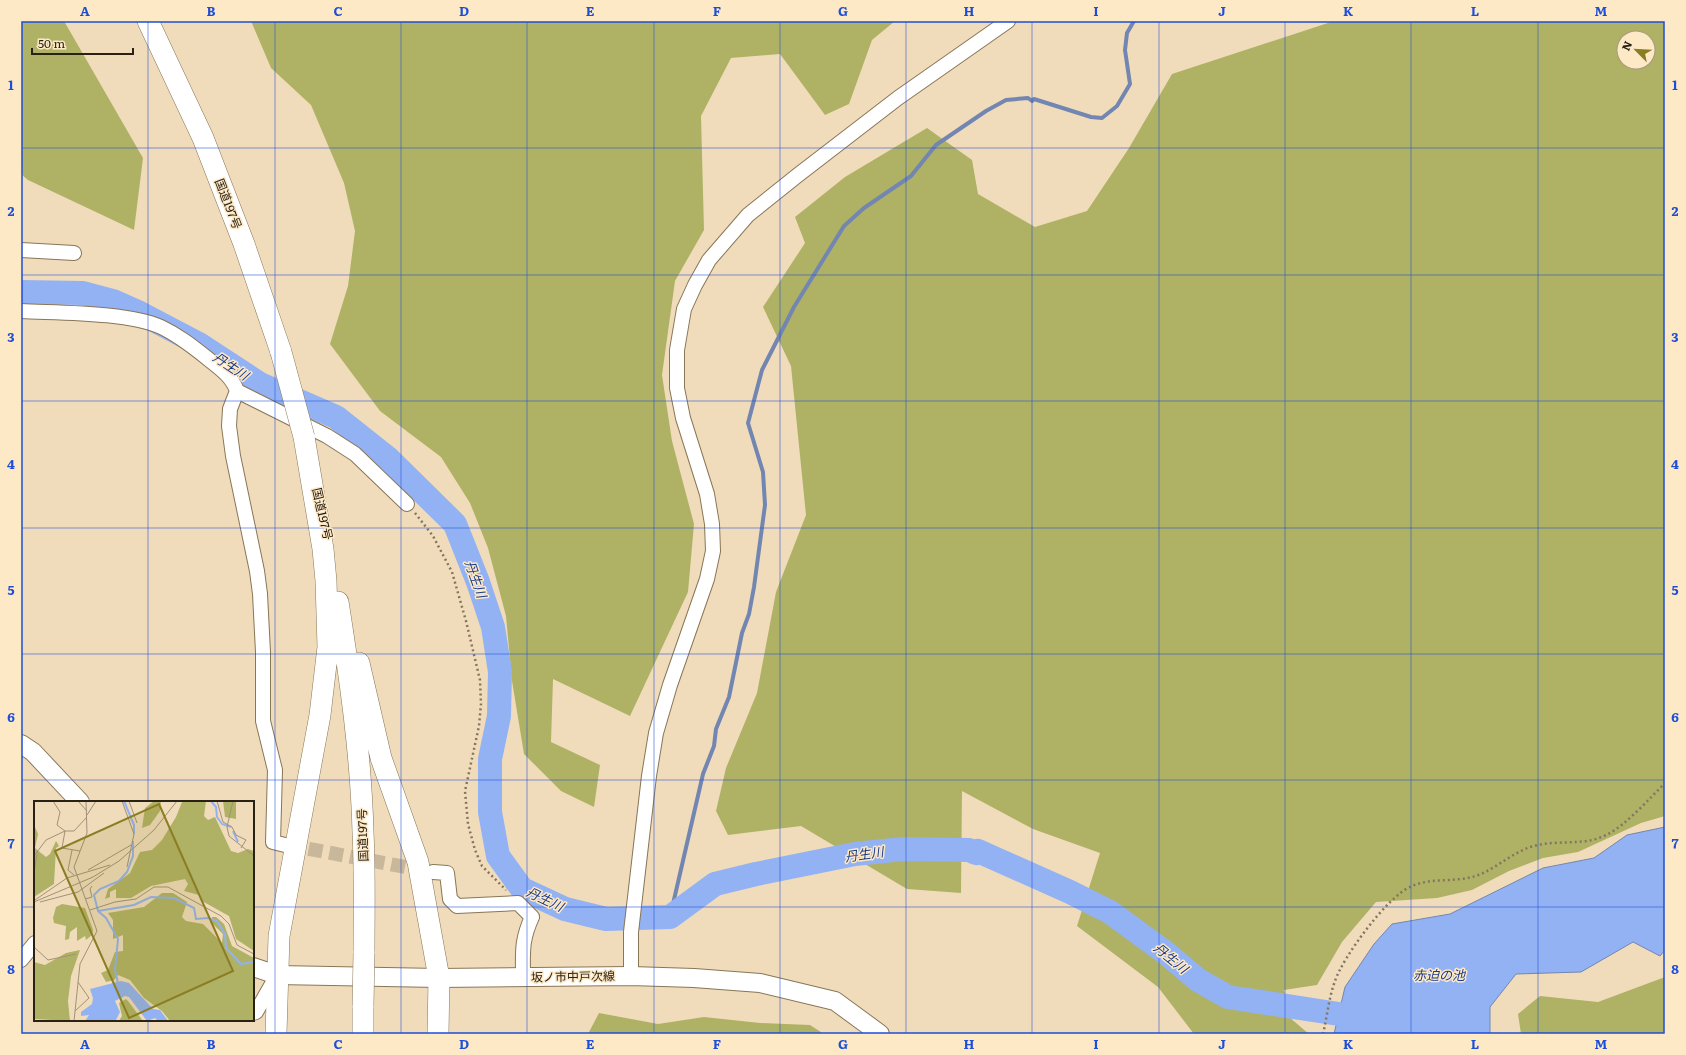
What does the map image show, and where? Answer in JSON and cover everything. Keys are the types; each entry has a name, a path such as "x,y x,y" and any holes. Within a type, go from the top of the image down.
{"highway":[{"name":"国道197号","path":"148,21 203,138 244,244 281,352 304,437 330,552 344,640 359,770 363,831 363,1034"},
{"path":"276,1034 279,936 320,715 328,647 326,581 323,549 304,437"},
{"path":"330,552 358,655 381,758 418,862 439,978 438,1034"}],"main road":[{"path":"21,744 33,752 79,801"},
{"name":"坂ノ市中戸次線","path":"254,967 277,975 439,978 631,976 694,978 760,983 835,1001 880,1034"}],"street":[{"path":"631,976 631,936 635,896 649,776 656,733 670,685 706,579 713,551 712,524 707,494 683,418 676,388 677,350 684,309 709,260 748,215 898,98 1008,21"},
{"path":"21,250 74,252"},
{"path":"21,311 138,320 160,327 184,340 234,380 237,391 230,409 229,426 233,456 257,571 260,594 263,644 263,721 275,770 273,842 285,845"},
{"path":"237,391 332,439 355,454 407,504"},
{"path":"433,872 447,873 450,899 457,906 518,904 532,917 524,934 522,946 523,978"},
{"path":"21,960 34,944"},
{"path":"254,1013 256,1012 277,975"}],"path":[{"path":"407,504 432,536 452,572 466,621 480,680 481,704 479,726 465,791 468,824 475,850 482,866 518,904"},
{"path":"1323,1034 1335,981 1346,958 1375,920 1391,902 1408,887 1427,881 1456,880 1481,874 1506,859 1534,846 1560,842 1584,843 1609,834 1665,784"}],"green space":[{"path":"21,21 64,21 143,158 134,230 28,180 21,174"},
{"path":"251,21 895,21 872,40 849,104 825,115 780,54 731,58 701,116 704,230 675,281 662,375 672,441 694,524 688,592 630,716 553,679 551,742 600,765 594,807 561,791 524,754 512,681 506,616 488,548 470,503 441,457 380,411 330,344 348,286 355,231 344,183 311,105 271,68"},
{"path":"1334,21 1665,21 1665,816 1641,823 1578,852 1543,858 1509,871 1472,890 1437,898 1376,902 1342,942 1317,985 1284,990 1289,1017 1309,1034 1194,1034 1158,987 1077,926 1100,853 1033,829 962,791 961,893 907,889 801,826 728,835 716,811 726,768 757,693 776,592 806,515 791,366 763,307 805,243 795,217 845,177 927,128 972,160 978,194 1035,227 1087,211 1129,148 1172,74"},
{"path":"1665,977 1665,1034 1521,1034 1518,1014 1540,996 1598,1002"},
{"path":"599,1013 658,1024 704,1017 760,1023 810,1025 824,1034 588,1034"}],"water":[{"name":"赤迫の池","path":"1665,827 1665,950 1660,956 1633,942 1581,972 1516,974 1490,1007 1490,1034 1334,1034 1345,987 1374,944 1392,924 1450,914 1543,868 1594,858 1627,835"}],"waterway":[{"path":"670,917 703,774 714,746 716,729 729,697 742,633 749,614 754,587 765,505 763,472 748,423 762,370 794,307 844,226 864,208 911,176 936,145 986,111 1006,100 1028,98 1032,101 1034,99 1091,117 1102,118 1117,106 1130,84 1125,50 1127,33 1134,21"},
{"name":"丹生川","path":"21,292 83,293 113,301 140,313 199,344 260,384 336,417 389,459 455,524 478,582 493,627 500,672 499,716 490,759 490,812 498,856 522,889 565,909 606,919 670,917 715,884 756,874 855,854 903,849 969,850 976,853 978,851 1070,892 1110,912 1166,953 1198,980 1228,997 1352,1016 1363,1034"}],"tunnel":[{"path":"288,845 427,871"}]}
